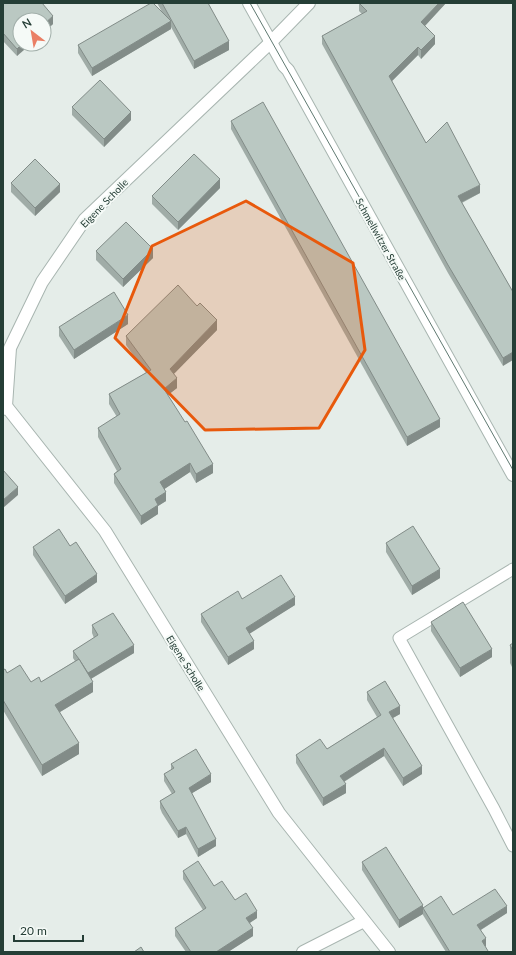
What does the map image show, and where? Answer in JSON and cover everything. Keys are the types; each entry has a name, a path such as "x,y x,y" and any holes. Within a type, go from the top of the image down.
{"street":[{"name":"Schmellwitzer Straße","path":"249,3 270,42 284,66 288,70 513,475"},
{"name":"Eigene Scholle","path":"309,3 85,219 42,282 10,348 4,407 105,531 279,813 389,952"},
{"path":"303,952 364,921"}],"lane":[{"path":"513,570 399,638 513,846"}],"highlighted area":[{"path":"246,201 353,263 365,350 319,428 205,430 115,338 152,246"}],"building":[{"path":"3,3 42,3 50,12 12,12 12,43 3,33"},
{"path":"153,3 171,21 92,68 78,45"},
{"path":"162,3 208,3 229,41 194,61"},
{"path":"359,3 439,3 421,22 435,36 421,50 418,47 389,76 426,143 447,122 480,185 458,196 513,292 513,352 503,358 448,265 322,36 367,11"},
{"path":"100,80 131,112 104,139 72,107"},
{"path":"263,102 440,419 407,437 231,121"},
{"path":"194,154 220,179 178,222 152,196"},
{"path":"35,159 60,184 35,208 11,183"},
{"path":"126,222 153,249 123,279 96,251"},
{"path":"178,285 197,306 200,303 217,320 170,369 177,378 164,389 185,422 187,421 213,464 196,474 190,463 160,482 166,492 155,499 158,505 141,516 114,474 121,469 98,428 120,414 109,394 151,370 126,336"},
{"path":"114,292 128,315 74,350 59,327"},
{"path":"3,470 18,487 3,500"},
{"path":"413,526 440,569 412,586 386,543"},
{"path":"59,529 70,546 76,542 97,574 65,596 33,547"},
{"path":"281,575 295,597 246,628 254,641 228,657 201,614 238,591 242,599"},
{"path":"463,602 492,649 460,668 431,622"},
{"path":"113,613 134,645 88,673 73,651 98,635 92,625"},
{"path":"513,643 513,651 510,645"},
{"path":"79,659 93,682 55,705 79,743 42,765 3,700 3,670 5,669 7,673 20,665 31,682 39,677 41,682"},
{"path":"385,681 400,706 389,712 422,766 403,778 384,748 340,776 346,784 323,798 296,755 320,739 327,749 381,715 367,692"},
{"path":"196,749 211,774 189,788 216,839 198,849 186,827 178,831 160,801 175,792 164,774 174,768 171,764"},
{"path":"386,847 423,905 399,920 362,862"},
{"path":"198,861 214,886 222,881 235,900 246,893 257,911 246,918 253,928 216,952 191,952 175,928 206,908 183,871"},
{"path":"495,889 507,906 477,925 486,938 482,941 488,951 450,952 423,908 441,896 453,915"},
{"path":"141,947 144,952 134,952"}],"tram line":[{"path":"250,3 513,470"}]}
